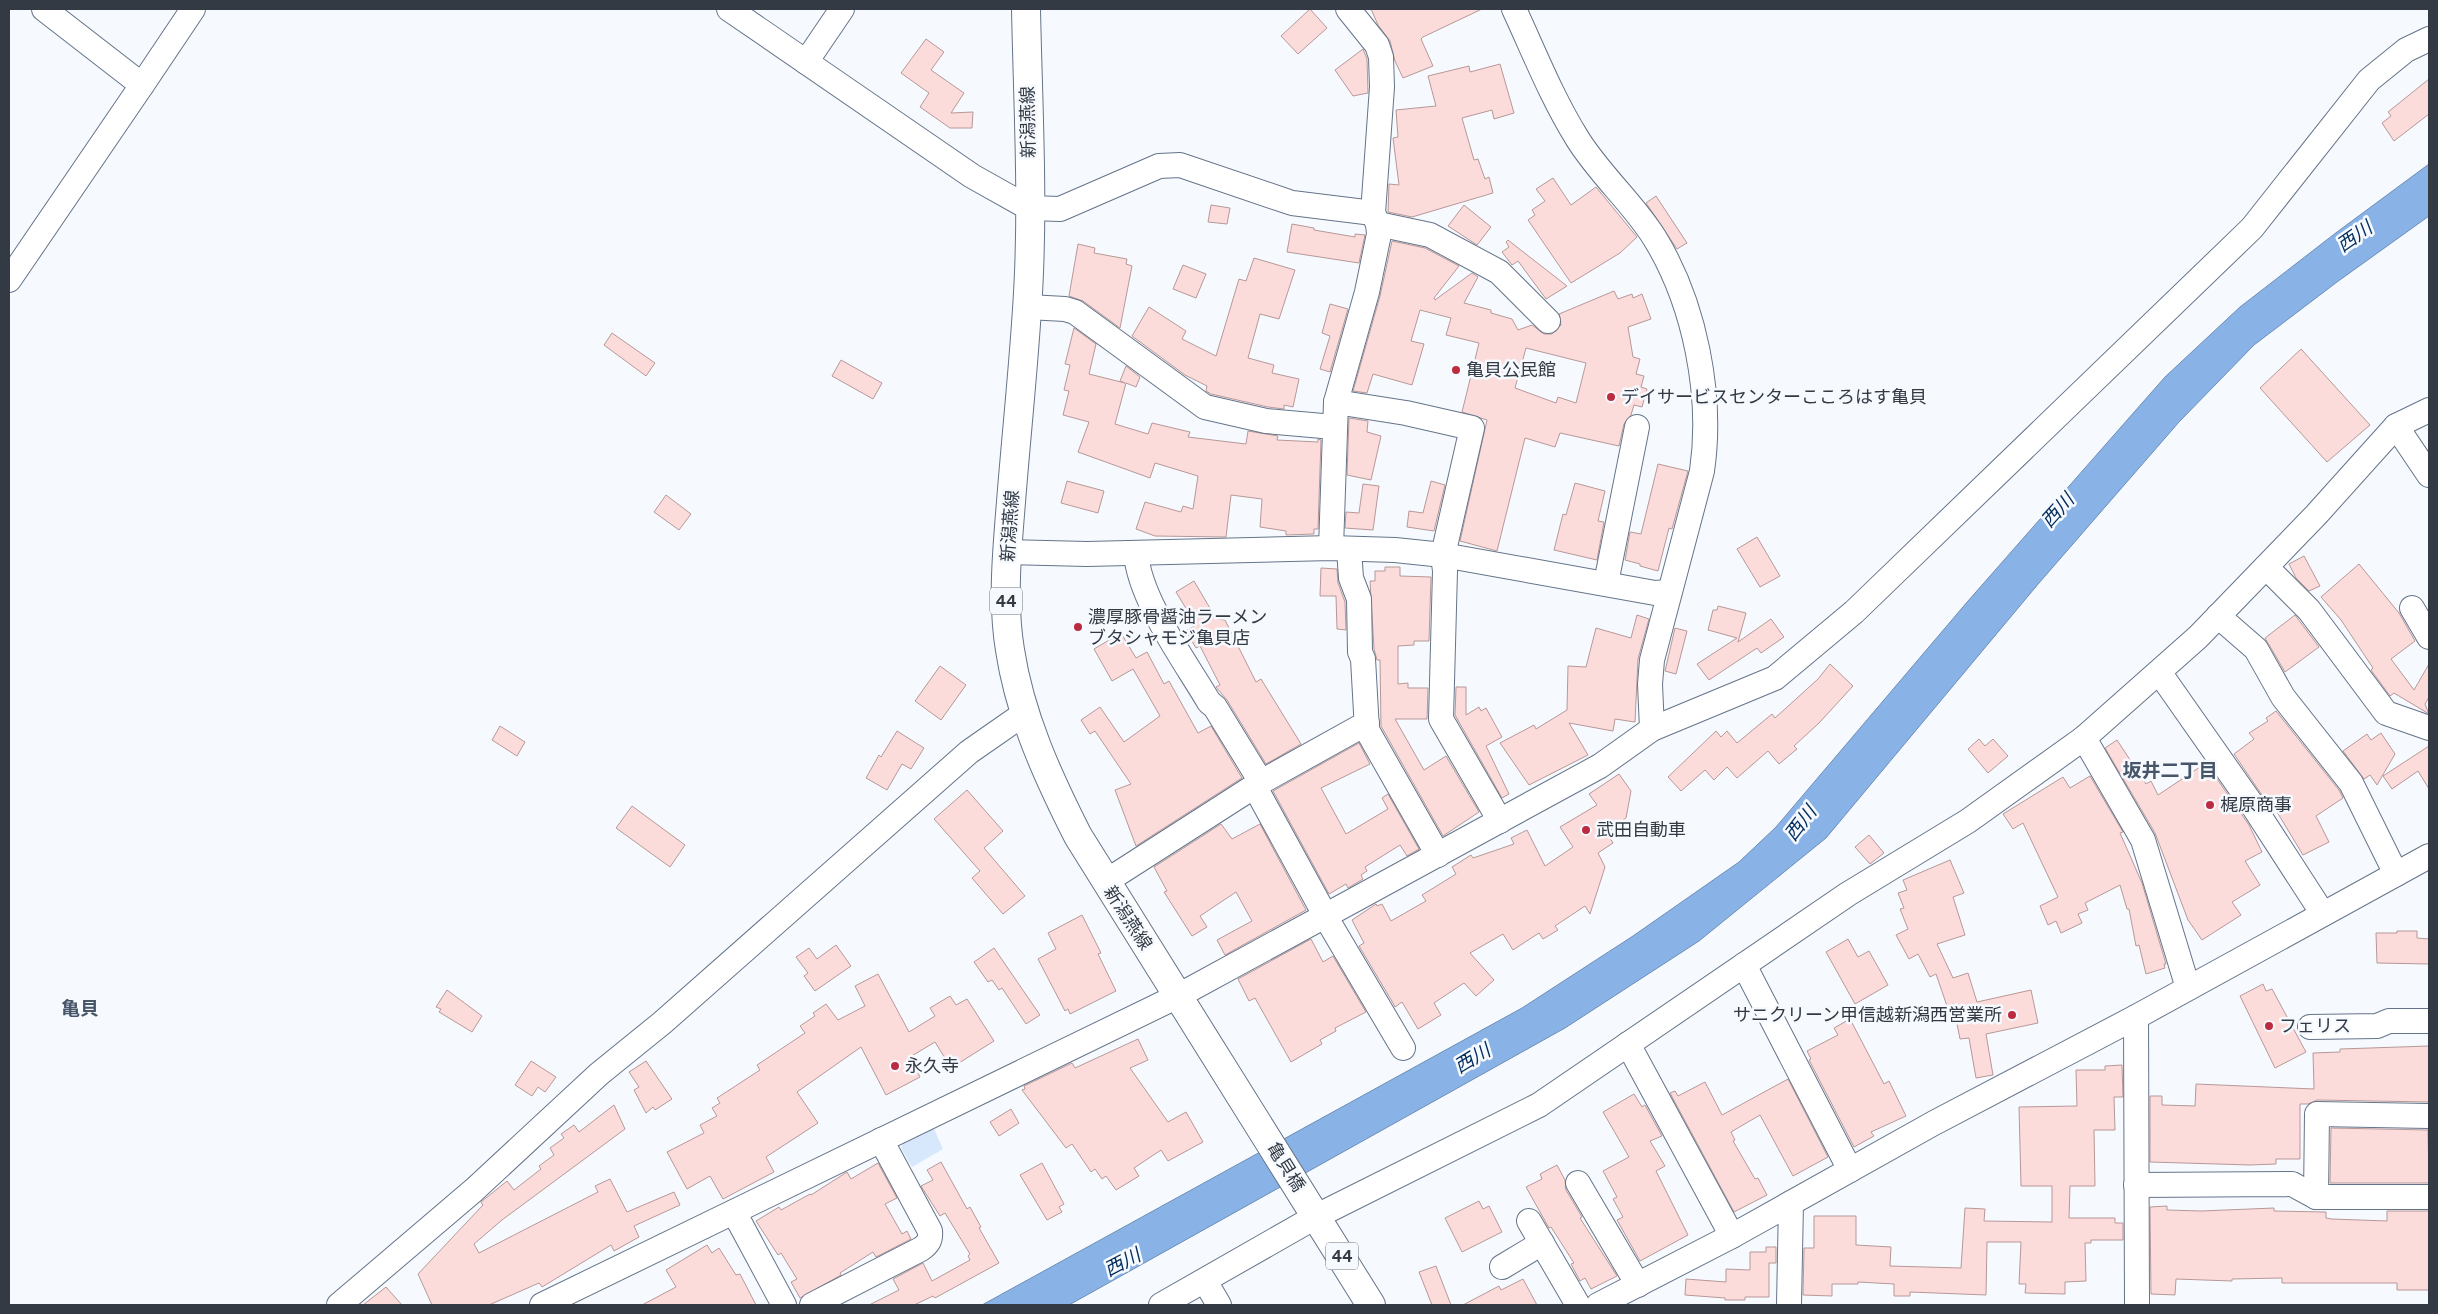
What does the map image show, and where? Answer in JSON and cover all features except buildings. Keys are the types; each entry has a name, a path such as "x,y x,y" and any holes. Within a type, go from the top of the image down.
{"main road":[{"name":"新潟燕線","path":"1026,9 1029,208 1028,307 1007,552 1006,603 1010,650 1025,713 1048,776 1078,836 1105,882 1261,1127"},
{"name":"亀貝橋","path":"1261,1127 1314,1212"},
{"name":"44","path":"1314,1212 1372,1305"}],"street":[{"path":"44,9 142,85"},
{"path":"9,280 193,9"},
{"path":"729,9 972,176 1029,208 1060,209 1159,166 1180,165 1292,203 1376,219 1430,235 1499,272 1548,321"},
{"path":"806,62 842,9"},
{"path":"1348,9 1377,45 1381,57 1382,87 1376,219 1379,234 1367,292 1336,402 1334,427 1340,548 1359,599 1360,652 1363,659 1367,730 1438,855"},
{"path":"1514,9 1560,110 1598,170 1654,236 1678,285 1686,309 1704,385 1706,442 1702,470 1652,660 1650,684 1652,729"},
{"path":"542,1305 1178,996 1600,766 1652,729 1775,678 1854,612 2252,228 2369,80 2406,50 2429,39"},
{"path":"1028,307 1065,309 1076,312 1205,407 1266,422 1334,427"},
{"path":"1336,402 1406,413 1472,428 1443,555 1445,571 1441,719 1500,821"},
{"path":"1161,1305 1314,1212 1539,1105 1848,894 1968,821 2084,738 2159,672 2218,616 2396,426 2429,410"},
{"path":"2396,426 2429,475"},
{"path":"1606,583 1637,427"},
{"path":"1007,552 1136,553 1340,548 1395,550 1443,555 1656,593 1670,592"},
{"path":"1136,553 1137,570 1150,601 1209,702 1220,716 1258,784 1326,915 1403,1048"},
{"path":"2266,566 2309,610 2386,713 2429,728"},
{"path":"2412,608 2429,637"},
{"path":"2218,616 2256,649 2283,697 2351,783 2396,874"},
{"path":"2159,672 2253,806 2323,914"},
{"path":"339,1305 474,1190 599,1074 662,1023 969,752 1025,713"},
{"path":"1105,882 1258,784 1367,723"},
{"path":"2084,738 2143,840 2188,988"},
{"path":"1598,1305 1732,1236 1934,1123 2136,1017 2429,856"},
{"path":"1744,965 1850,1170"},
{"path":"2136,1017 2137,1305"},
{"path":"2310,1027 2377,1026 2389,1021 2429,1021"},
{"path":"1628,1044 1732,1236"},
{"path":"2316,1197 2317,1114 2429,1116"},
{"path":"812,1305 921,1250 928,1244 931,1238 930,1231 881,1140"},
{"path":"1578,1183 1638,1285"},
{"path":"2136,1185 2292,1184 2316,1197 2429,1197"},
{"path":"1790,1305 1791,1203"},
{"path":"734,1212 778,1303"},
{"path":"1529,1221 1578,1305"},
{"path":"1502,1267 1542,1243"},
{"path":"1205,1280 1219,1305"}],"shaded area":[{"path":"933,1127 943,1149 912,1167 901,1148 903,1143"}],"water":[{"name":"西川","path":"2429,164 2429,216 2254,345 2179,422 2039,583 1826,838 1699,941 1565,1028 1069,1305 982,1305 1522,1008 1633,936 1739,862 1776,827 1968,601 2165,377 2240,307"}],"place":[{"name":"亀貝公民館","path":"1456,370"},
{"name":"デイサービスセンターこころはす亀貝","path":"1611,397"},
{"name":"濃厚豚骨醤油ラーメン ブタシャモジ亀貝店","path":"1078,627"},
{"name":"梶原商事","path":"2210,805"},
{"name":"武田自動車","path":"1586,830"},
{"name":"サニクリーン甲信越新潟西営業所","path":"2012,1015"},
{"name":"フェリス","path":"2269,1026"},
{"name":"永久寺","path":"895,1066"}],"district":[{"name":"坂井二丁目","path":"2170,770"},
{"name":"亀貝","path":"80,1008"}]}
